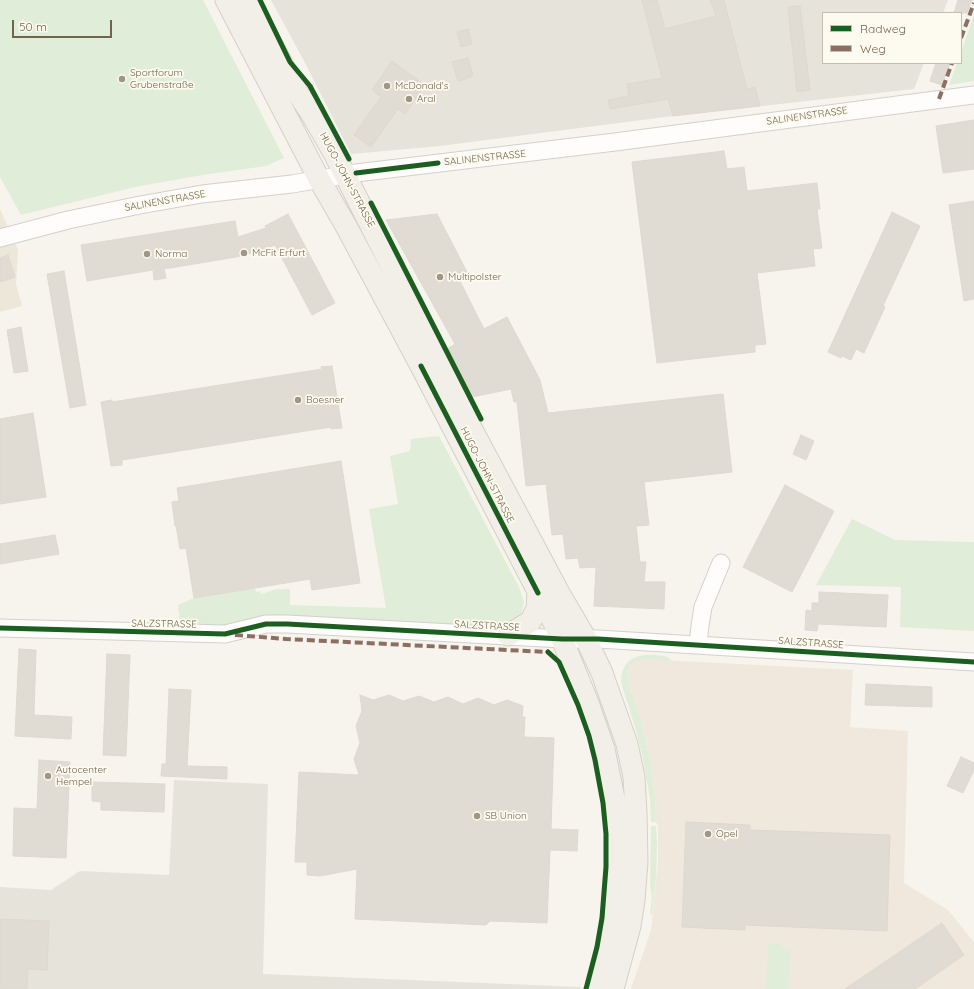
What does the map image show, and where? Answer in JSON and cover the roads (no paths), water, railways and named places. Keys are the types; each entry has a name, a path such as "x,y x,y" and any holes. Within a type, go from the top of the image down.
{"main road":[{"name":"HUGO-JOHN-STRASSE","path":"226,0 319,179 346,226 420,366 562,639 588,703 604,749 614,798 617,828 615,898 607,954 598,989"},
{"name":"HUGO-JOHN-STRASSE","path":"248,0 297,92 334,153 469,424 586,639 602,673 628,744 634,777 636,813 637,862 634,900 630,926 613,989"},
{"path":"508,636 530,622 537,609 538,593"}],"street":[{"name":"SALINENSTRASSE","path":"2,233 202,194 292,184 345,175 532,153 974,95"},
{"path":"698,644 703,607 721,563"},
{"name":"SALZSTRASSE","path":"0,628 225,634 266,624 287,624 562,639 698,644 974,662"}],"place":[{"name":"Sportforum Grubenstraße","path":"122,79"},
{"name":"McDonald's","path":"387,86"},
{"name":"Aral","path":"409,99"},
{"name":"McFit Erfurt","path":"244,253"},
{"name":"Norma","path":"147,254"},
{"name":"Multipolster","path":"440,277"},
{"name":"Boesner","path":"298,400"},
{"name":"Autocenter Hempel","path":"48,776"},
{"name":"SB Union","path":"477,816"},
{"name":"Opel","path":"708,834"}]}
